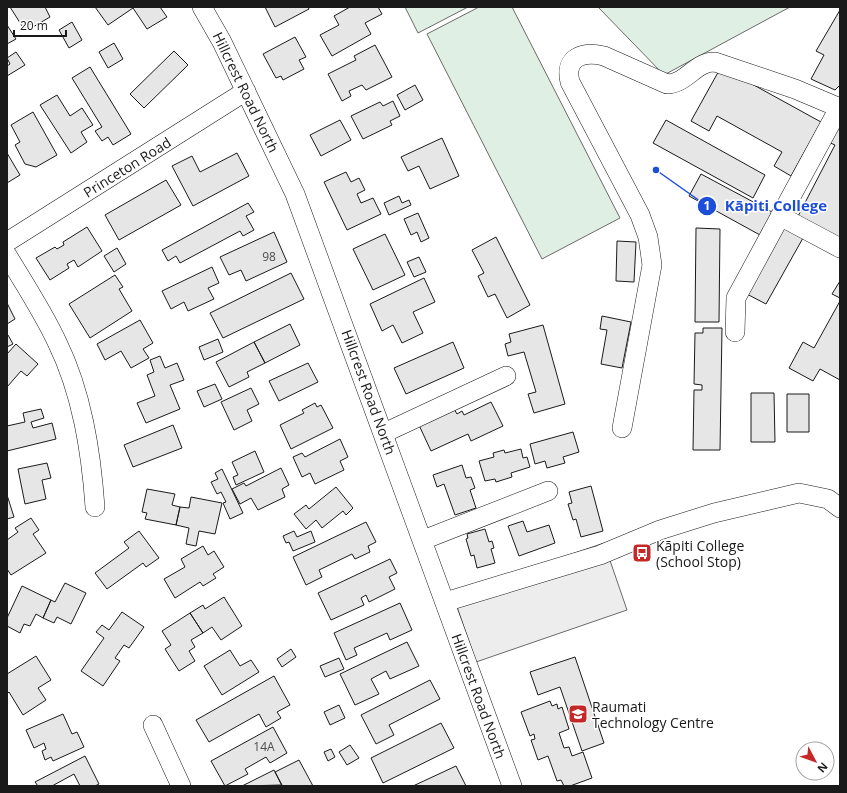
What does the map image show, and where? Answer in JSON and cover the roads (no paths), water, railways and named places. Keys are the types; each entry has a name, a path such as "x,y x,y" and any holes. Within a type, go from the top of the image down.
{"street":[{"name":"Hillcrest Road North","path":"202,7 222,42 296,194 512,786"},
{"path":"622,428 649,288 652,265 648,237 640,215 570,82 568,73 573,62 581,54 593,53 604,56 667,84 676,84 706,62 715,62 795,89 840,108 736,298 735,332"},
{"name":"Princeton Road","path":"7,242 246,91"},
{"path":"780,216 840,248"},
{"path":"7,255 57,342 73,384 82,416 92,463 95,507"},
{"path":"384,433 506,376"},
{"path":"423,540 548,491"},
{"path":"445,602 600,555 660,530 799,492 828,499 840,508"},
{"path":"153,725 182,786"}],"place":[{"name":"Kāpiti College","path":"656,170"},
{"name":"Kāpiti College (School Stop)","path":"642,553"},
{"name":"Raumati Technology Centre","path":"578,714"}]}
